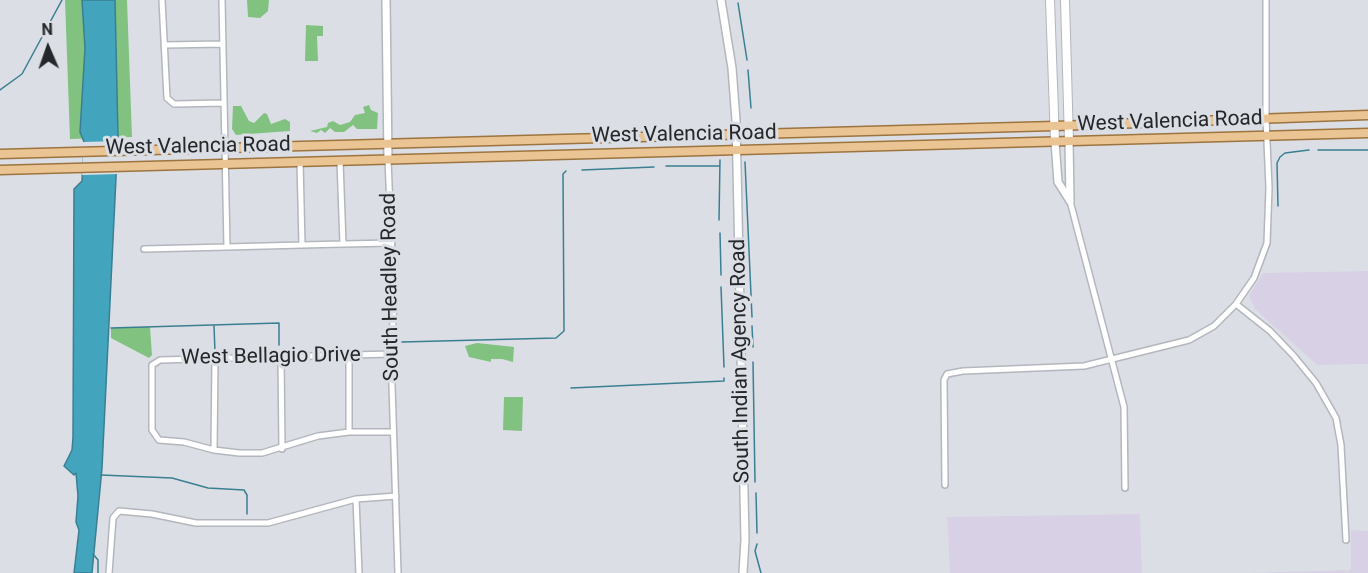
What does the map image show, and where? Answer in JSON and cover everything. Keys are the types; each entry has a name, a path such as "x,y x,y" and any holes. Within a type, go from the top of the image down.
{"main road":[{"path":"1050,0 1055,142"},
{"path":"1065,0 1069,141"},
{"name":"West Valencia Road","path":"0,154 119,149 1069,126 1368,115"},
{"path":"890,130 890,145"},
{"name":"West Valencia Road","path":"0,170 1368,133"},
{"path":"578,154 579,138"}],"street":[{"path":"162,0 167,102 176,104 223,103"},
{"path":"222,0 227,247"},
{"name":"South Headley Road","path":"386,0 388,160 392,243 393,432 398,573"},
{"name":"South Indian Agency Road","path":"722,0 732,68 736,133 745,539 743,573"},
{"path":"945,485 944,380 952,372 1084,366 1189,340 1214,326 1236,304 1254,278 1267,243 1269,188 1266,137 1266,0"},
{"path":"164,45 222,44"},
{"path":"1069,141 1070,201 1125,407 1125,488"},
{"path":"1055,142 1058,182 1070,201"},
{"path":"340,161 343,244"},
{"path":"300,162 302,245"},
{"path":"144,249 392,243"},
{"path":"1236,304 1270,331 1293,355 1316,383 1336,418 1341,445 1346,540"},
{"name":"West Bellagio Drive","path":"214,450 156,438 152,430 152,365 160,360 392,354"},
{"path":"349,356 349,432"},
{"path":"281,357 282,449"},
{"path":"215,359 214,450 262,453 282,449 318,436 349,432 393,432"},
{"path":"109,573 115,513 119,511 152,514 196,523 268,523 356,499 396,496"},
{"path":"356,499 359,573"}],"shaded area":[{"path":"1368,271 1368,364 1317,365 1255,309 1249,296 1263,273"},
{"path":"1140,514 1142,573 950,573 947,517"},
{"path":"1351,530 1368,531 1368,573 1246,573 1351,570"}],"green space":[{"path":"65,0 127,0 132,137 70,139"},
{"path":"247,0 269,0 268,11 260,18 248,17"},
{"path":"306,25 323,26 323,36 317,36 318,61 305,61"},
{"path":"369,105 371,110 378,113 377,129 357,129 353,125 344,132 335,132 330,128 325,133 321,130 317,133 310,131 327,127 328,123 333,121 340,125 350,122 355,115 365,113 363,107"},
{"path":"233,106 241,106 249,121 254,123 264,113 267,114 271,124 285,119 290,122 290,131 236,135 232,129"},
{"path":"150,327 152,355 149,358 111,338 111,328"},
{"path":"477,343 514,347 513,362 491,359 491,362 469,357 465,346"},
{"path":"504,397 523,397 522,431 503,430"}],"water":[{"path":"82,0 115,0 118,136 102,468 92,573 74,573 79,530 76,522 78,496 76,473 74,475 64,466 72,450 73,437 74,189 82,181 84,142 80,132 85,48"}],"pier":[{"path":"119,141 119,174 82,175 83,142"}],"waterway":[{"path":"0,90 22,74 62,0"},
{"path":"738,3 747,60"},
{"path":"748,70 751,108"},
{"path":"1278,206 1277,163 1280,157 1285,153 1309,150"},
{"path":"1318,150 1368,150"},
{"path":"719,220 720,160"},
{"path":"745,162 752,317"},
{"path":"666,166 719,166"},
{"path":"582,170 654,167"},
{"path":"402,342 556,338 564,331 563,174 566,171"},
{"path":"720,233 721,275"},
{"path":"721,287 724,367"},
{"path":"111,328 279,323 279,345"},
{"path":"214,326 215,352"},
{"path":"752,326 753,347"},
{"path":"753,362 755,482"},
{"path":"571,388 724,381 724,378"},
{"path":"101,475 172,478 208,488 244,490 247,495 247,514"},
{"path":"756,493 757,533"},
{"path":"757,544 755,551 761,573"},
{"path":"93,554 98,560 98,573"}]}
